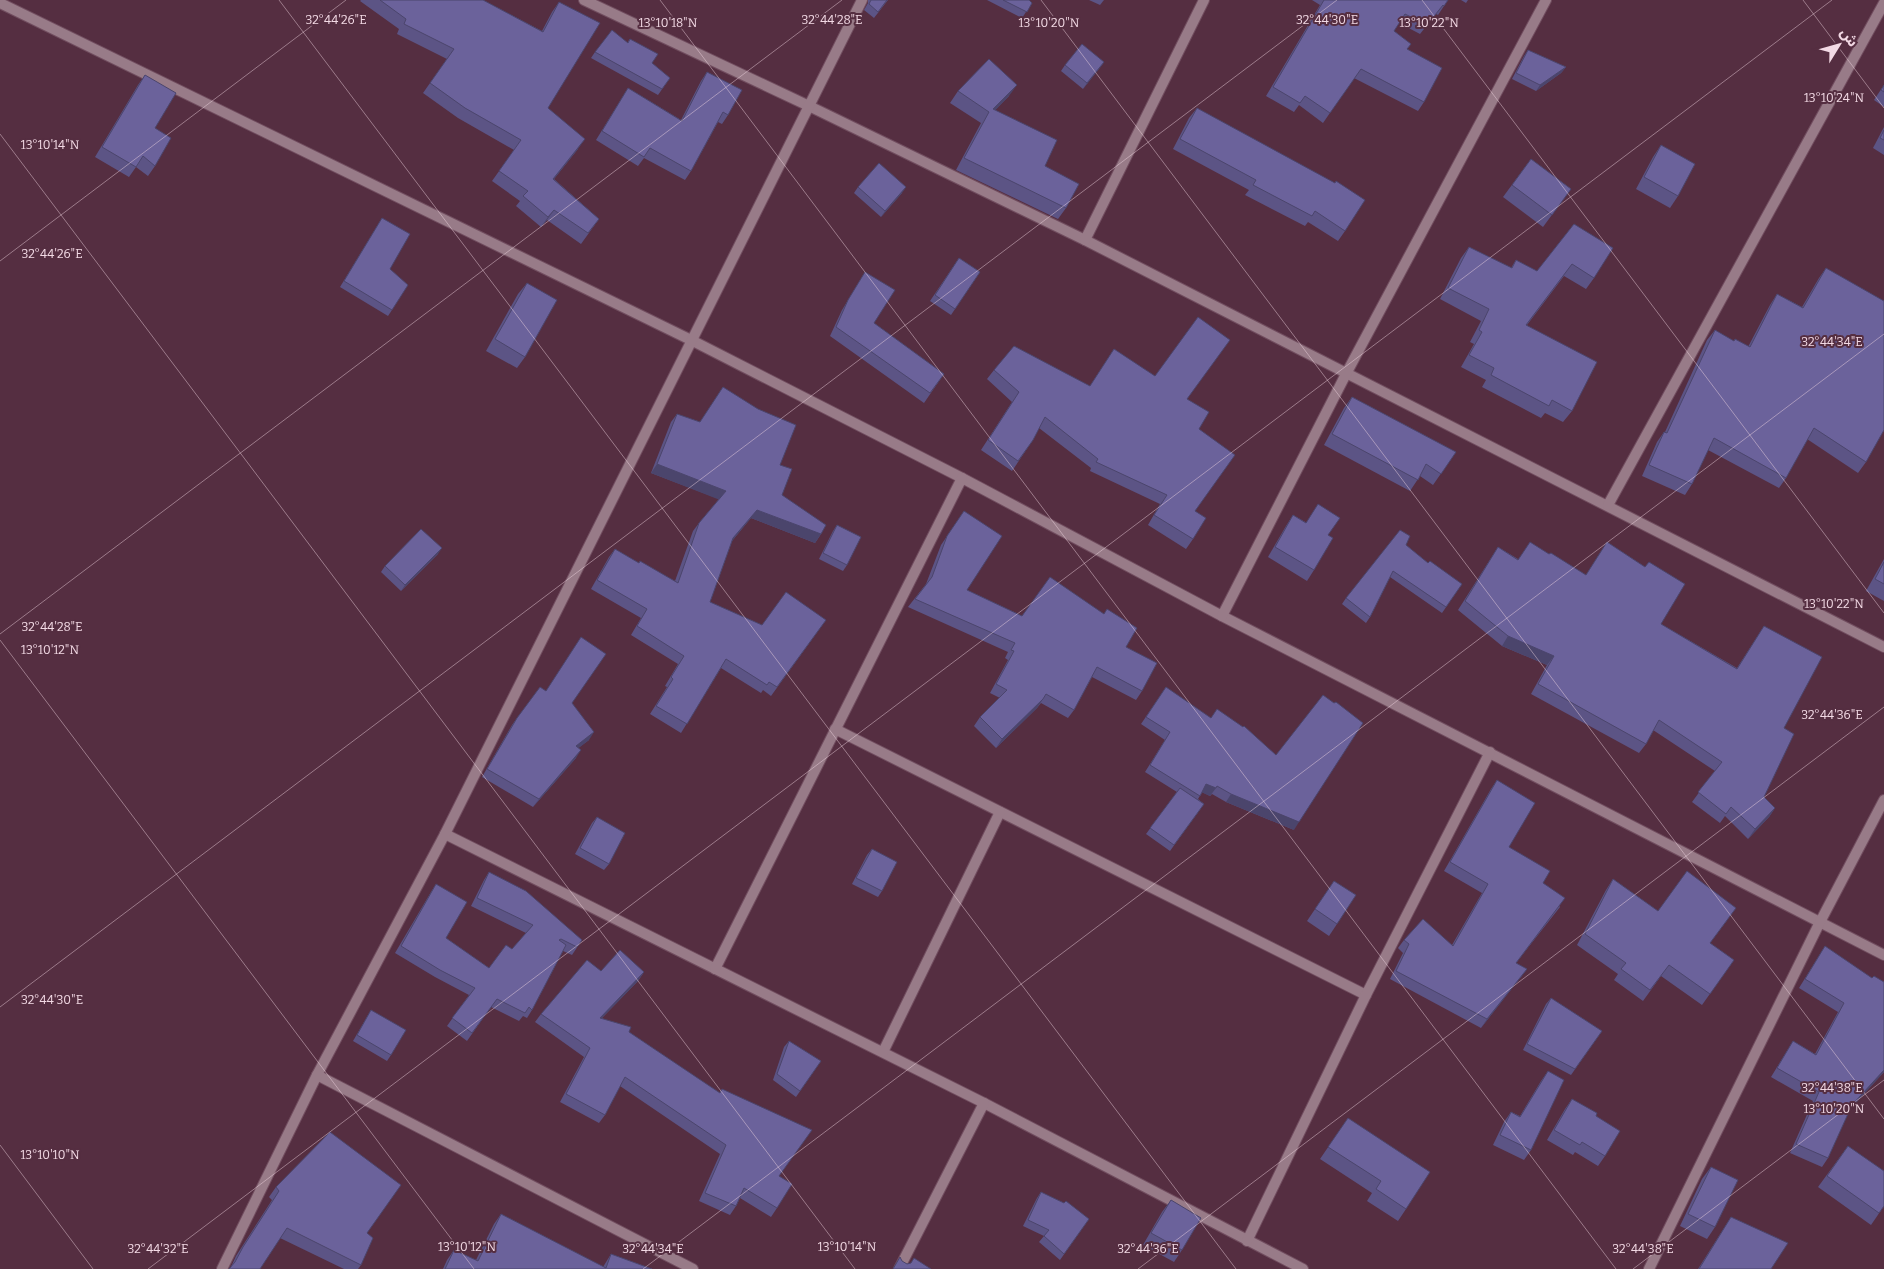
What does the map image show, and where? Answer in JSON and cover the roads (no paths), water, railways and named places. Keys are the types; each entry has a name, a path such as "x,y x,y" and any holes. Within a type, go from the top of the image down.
{"street":[{"path":"584,0 809,106 1085,240 1884,647"},
{"path":"222,1269 317,1075 446,834 862,0"},
{"path":"1085,240 1204,0"},
{"path":"1222,616 1346,374 1546,0"},
{"path":"0,3 693,341 962,478 1222,616 1490,752 1819,924 1884,955"},
{"path":"1608,506 1884,3"},
{"path":"715,969 962,478"},
{"path":"835,729 1366,995"},
{"path":"1247,1240 1366,995 1490,752"},
{"path":"1650,1269 1819,924 1884,800"},
{"path":"883,1052 1000,812"},
{"path":"446,834 984,1103 1303,1269"},
{"path":"317,1075 693,1269"},
{"path":"899,1269 984,1103"}]}
